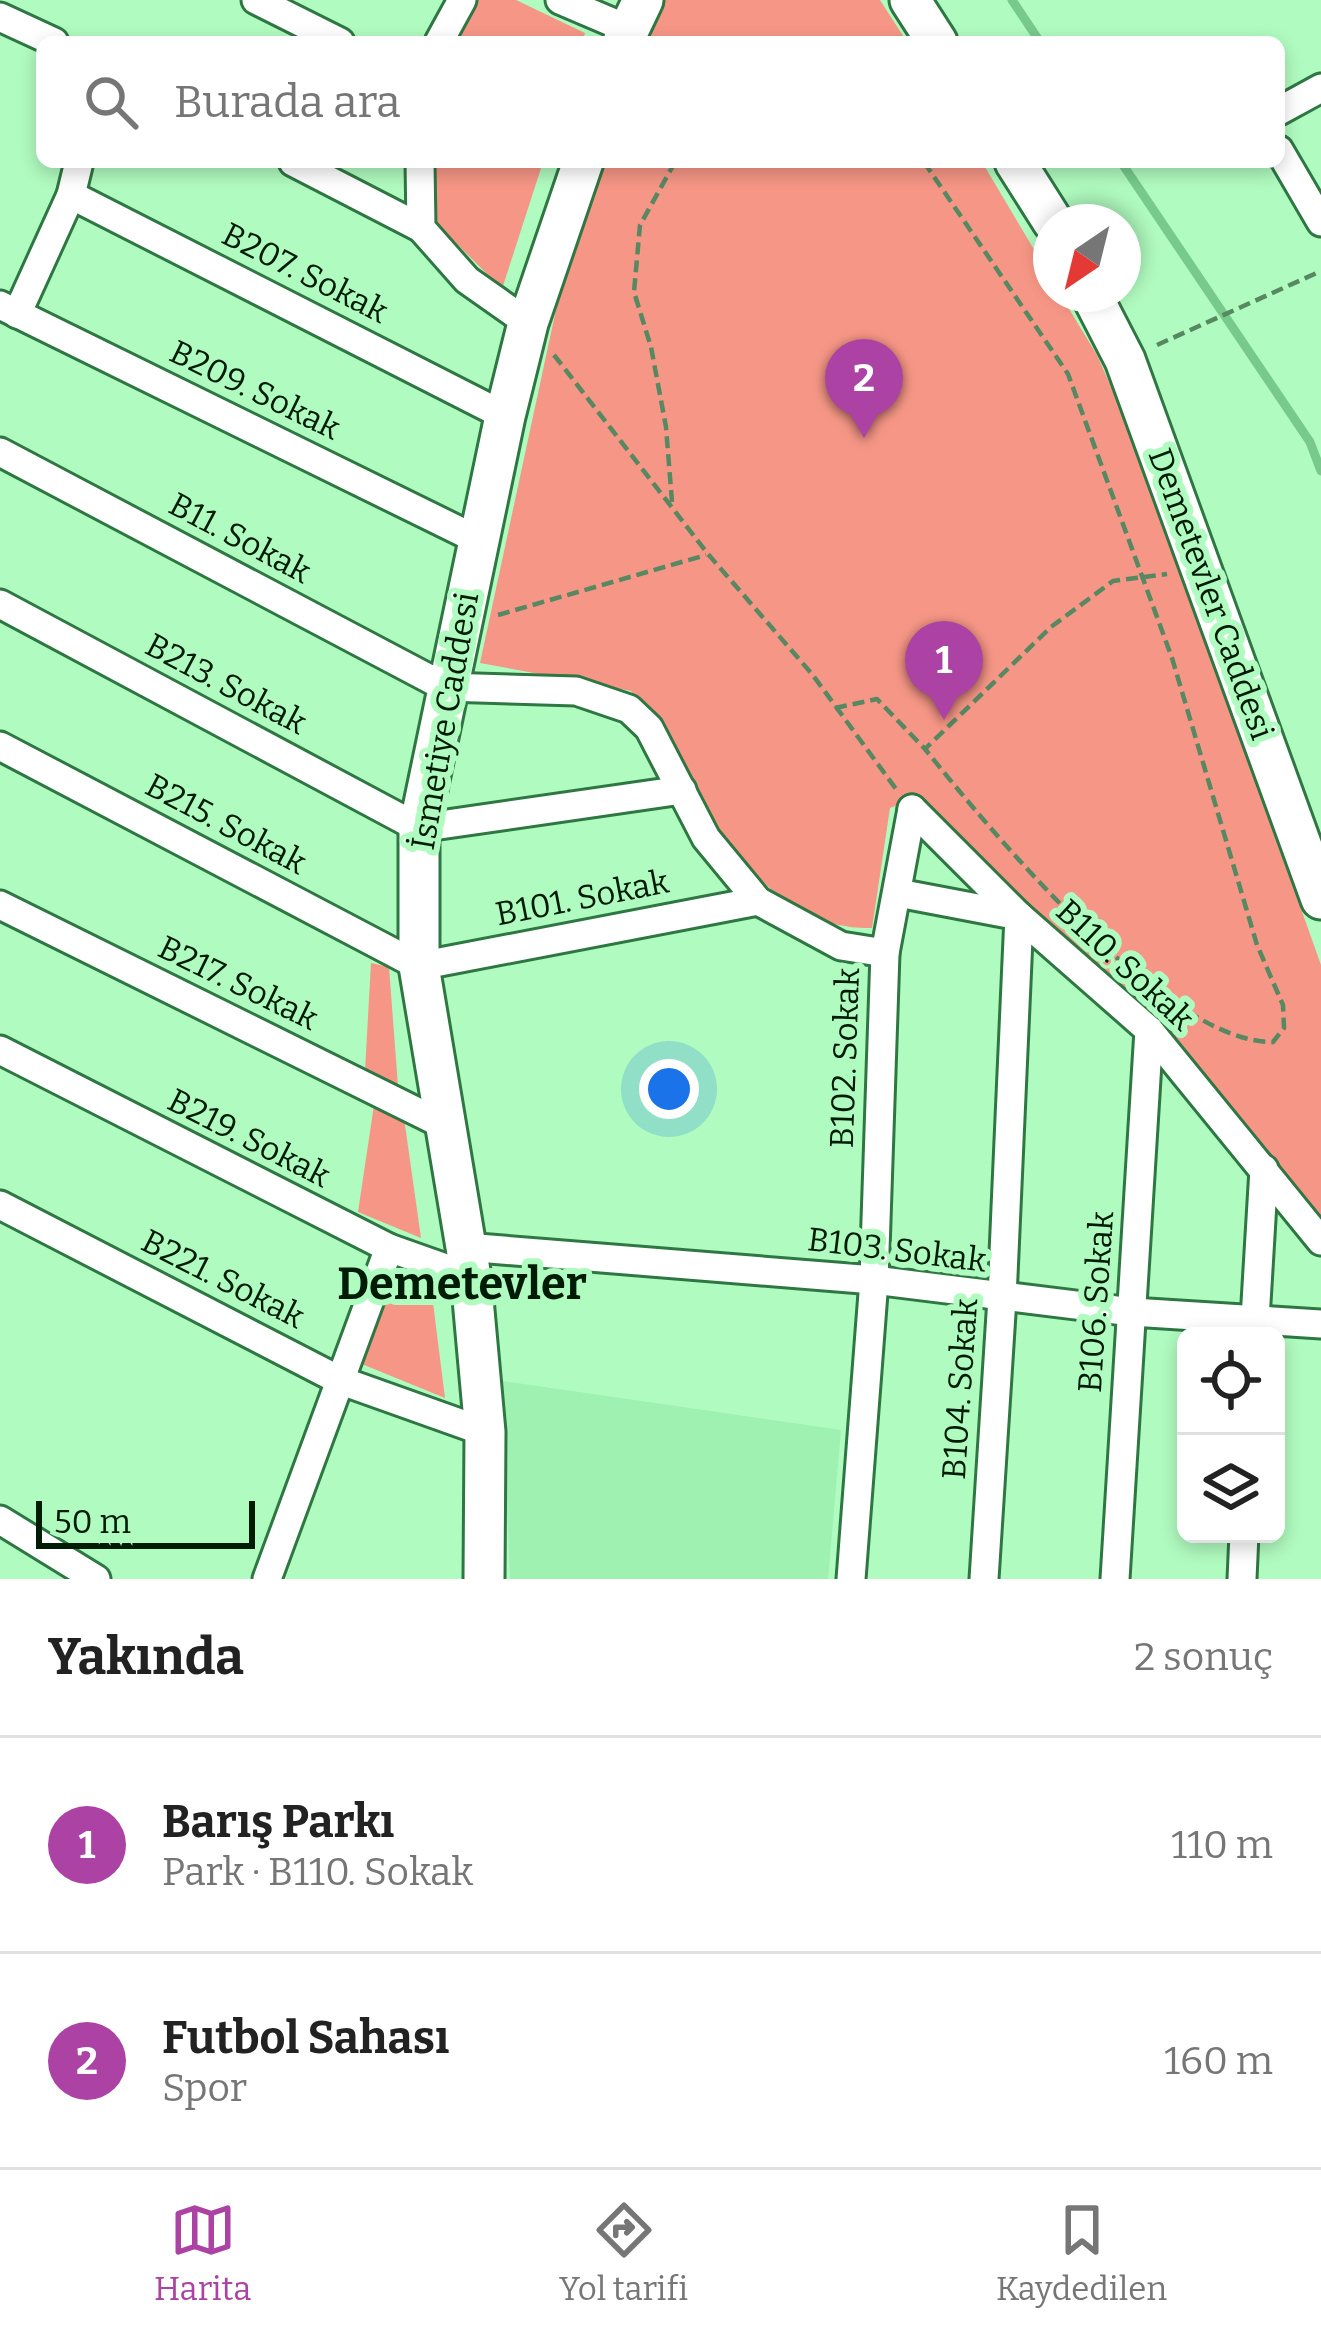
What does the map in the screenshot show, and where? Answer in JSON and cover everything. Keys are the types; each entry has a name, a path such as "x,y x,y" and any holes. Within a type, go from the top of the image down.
{"main road":[{"path":"910,0 933,36"},
{"name":"İsmetiye Caddesi","path":"484,1579 485,1432 468,1262 419,966 419,828 528,322 581,168"},
{"path":"1019,168 1042,204"},
{"name":"Demetevler Caddesi","path":"1100,312 1125,360 1321,899"}],"street":[{"path":"256,0 328,36"},
{"path":"442,36 462,0"},
{"path":"560,0 631,24"},
{"path":"0,17 41,36"},
{"path":"1285,108 1321,88"},
{"path":"1285,160 1321,222"},
{"path":"9,309 71,195 78,168"},
{"path":"305,168 422,228 467,280 528,322"},
{"path":"420,168 422,228"},
{"name":"B207. Sokak","path":"71,195 505,416"},
{"name":"B209. Sokak","path":"9,309 478,540"},
{"name":"B11. Sokak","path":"0,452 446,687"},
{"name":"B213. Sokak","path":"0,604 419,828"},
{"name":"B102. Sokak","path":"446,687 576,691 629,709 649,728 706,838 758,901 842,946 885,953 874,1280 851,1579"},
{"name":"B215. Sokak","path":"0,746 419,966"},
{"path":"419,828 682,790"},
{"path":"885,953 912,809"},
{"name":"B110. Sokak","path":"912,809 1019,916 1150,1030 1321,1241"},
{"path":"898,893 1019,916"},
{"name":"B101. Sokak","path":"419,966 758,901"},
{"name":"B217. Sokak","path":"0,905 444,1125"},
{"name":"B104. Sokak","path":"984,1579 1019,916"},
{"name":"B106. Sokak","path":"1115,1579 1150,1030"},
{"name":"B219. Sokak","path":"0,1050 389,1248 468,1262"},
{"path":"1254,1327 1264,1168"},
{"name":"B221. Sokak","path":"0,1205 339,1380 485,1432"},
{"path":"267,1579 389,1248"},
{"name":"B103. Sokak","path":"468,1262 874,1280 1240,1327"},
{"name":"B103. Sokak","path":"1281,1327 1321,1324"},
{"path":"0,1520 96,1579"},
{"path":"1242,1579 1244,1543"}],"path":[{"path":"672,168 640,225 634,292 651,347 666,427 672,506"},
{"path":"835,708 877,699 925,749 1010,854 1133,974 1200,1017 1251,1042 1273,1042 1284,1028 1283,1005 1257,945 1172,658 1068,374 929,168"},
{"path":"1157,345 1319,272"},
{"path":"528,322 708,554 812,674 912,809"},
{"path":"459,630 708,554"},
{"path":"925,749 1052,627 1113,581 1182,572 1212,595"}],"shaded area":[{"path":"475,0 516,0 585,33 584,36 458,36"},
{"path":"663,0 880,0 903,36 647,36"},
{"path":"434,168 541,168 502,289 433,220"},
{"path":"597,168 986,168 1033,248 1033,312 1071,312 1097,355 1133,437 1321,965 1321,1233 1117,992 921,796 890,808 872,928 822,920 778,895 740,859 705,810 671,744 631,691 480,663 560,291"},
{"path":"371,963 389,967 398,1086 365,1071"},
{"path":"374,1105 404,1118 421,1238 358,1212"},
{"path":"392,1264 430,1279 445,1398 352,1360"},
{"path":"502,1381 841,1430 828,1579 510,1579"}],"waterway":[{"path":"1012,0 1036,36"},
{"path":"1125,168 1310,442 1321,471"}],"place":[{"name":"Futbol Sahası","path":"864,438"},
{"name":"Barış Parkı","path":"944,720"}],"district":[{"name":"Demetevler","path":"462,1284"}]}
